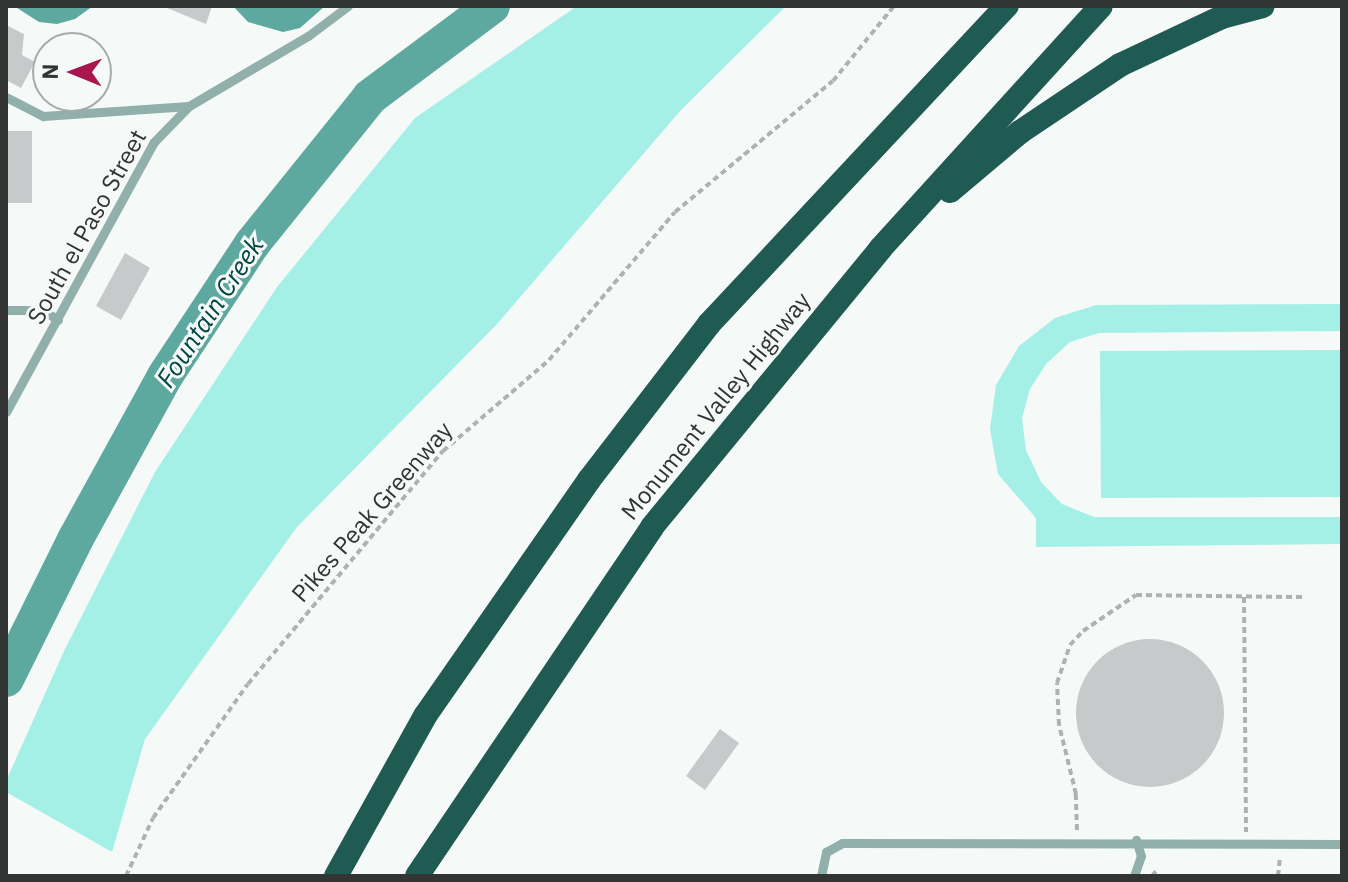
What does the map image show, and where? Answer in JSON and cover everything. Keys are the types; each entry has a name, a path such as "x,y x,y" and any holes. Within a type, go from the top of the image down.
{"highway":[{"path":"336,876 425,716 598,468 709,324 1007,6"},
{"name":"Monument Valley Highway","path":"417,876 652,527 880,249 1101,6"},
{"path":"880,249 1020,132 1120,65 1222,17 1263,6"}],"lane":[{"name":"South el Paso Street","path":"6,412 153,143 189,106 308,36 348,6"},
{"path":"6,97 43,116 189,106"},
{"path":"6,310 43,310 58,320"},
{"path":"6,386 17,391"},
{"path":"1134,876 1141,856 1136,840"},
{"path":"821,876 826,852 842,843 1136,840 1342,844"}],"path":[{"name":"Pikes Peak Greenway","path":"126,876 153,818 248,684 443,451 549,360 675,212 833,81 894,6"},
{"path":"1077,840 1076,794 1057,704 1057,683 1070,645 1098,617 1136,595 1306,597"},
{"path":"1244,596 1246,842"}],"shaded area":[{"path":"14,6 93,6 75,19 57,24 39,22"},
{"path":"233,6 325,6 300,28 283,32 248,22"},
{"path":"577,6 786,6 681,110 497,324 297,527 145,739 112,852 6,792 6,781 65,649 155,472 277,287 415,118"},
{"path":"1342,304 1342,331 1099,333 1070,342 1046,364 1030,389 1022,418 1026,450 1041,482 1062,504 1094,517 1342,517 1342,544 1036,547 1036,518 998,474 990,429 996,385 1019,346 1055,318 1096,305"},
{"path":"1342,350 1342,497 1101,498 1100,351"}],"building":[{"path":"162,6 212,6 206,24"},
{"path":"6,25 24,34 22,55 32,60 32,68 21,88 6,80"},
{"path":"6,131 32,131 32,203 6,203"},
{"path":"125,253 150,268 121,320 96,306"},
{"path":"1150,639 1178,644 1203,660 1219,685 1224,713 1219,741 1203,766 1178,782 1150,787 1122,782 1097,766 1081,741 1076,713 1081,685 1097,660 1122,644"},
{"path":"720,729 739,743 705,790 686,776"}],"waterway":[{"name":"Fountain Creek","path":"6,679 76,538 165,376 252,244 370,97 492,6"}]}
